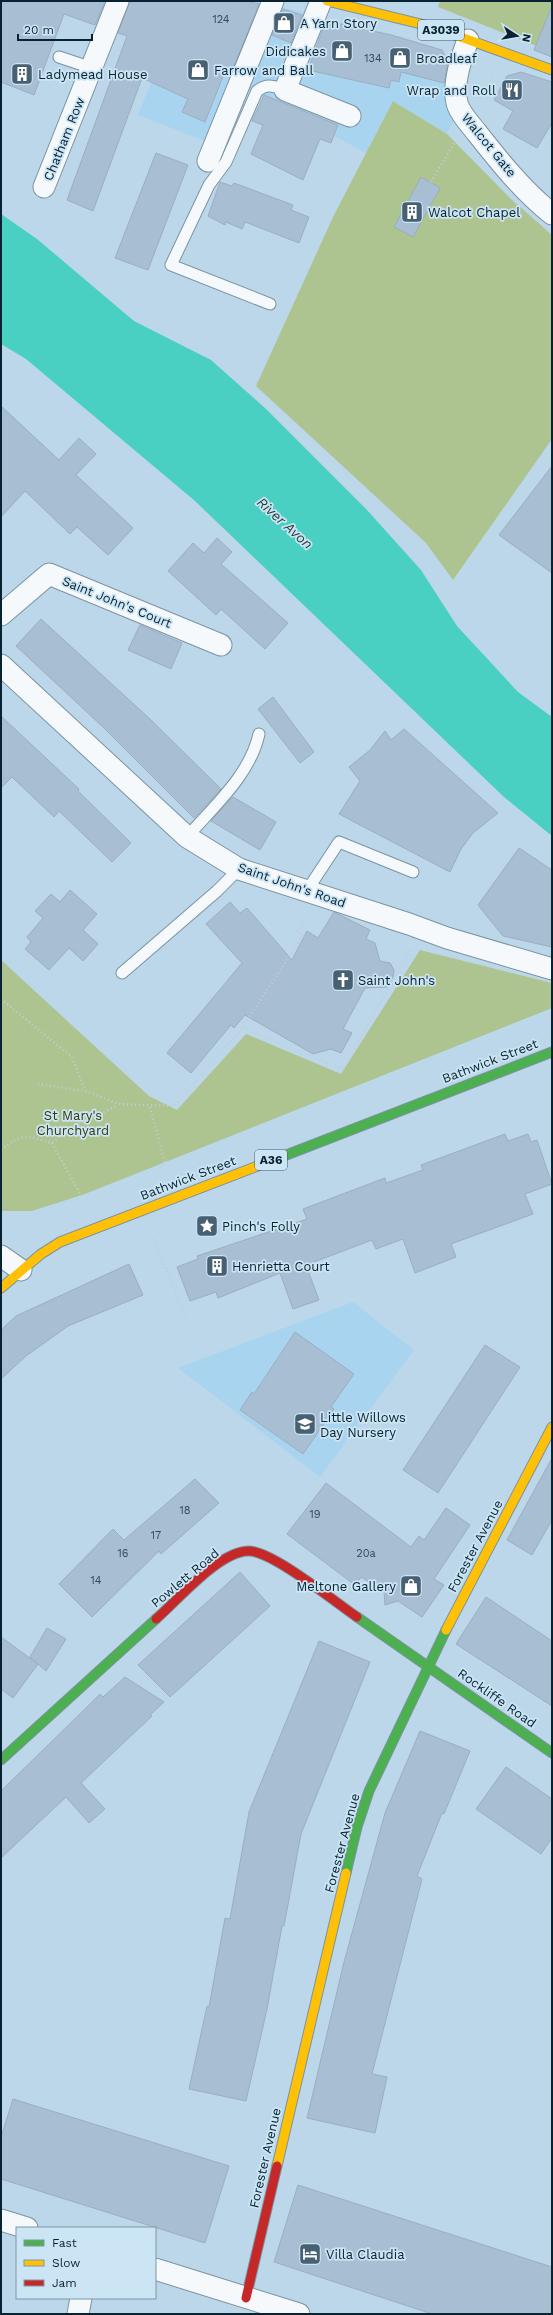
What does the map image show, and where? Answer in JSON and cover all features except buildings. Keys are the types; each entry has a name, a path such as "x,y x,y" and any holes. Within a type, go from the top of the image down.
{"main road":[{"name":"A3039","path":"327,1 397,16 552,70"},
{"name":"Bathwick Street","path":"1,1288 42,1254 67,1239 552,1052"},
{"name":"Forester Avenue","path":"246,2298 357,1827 369,1791 427,1666 552,1427"},
{"name":"Powlett Road","path":"1,1760 217,1564 239,1552 259,1551 279,1563 427,1666"},
{"name":"Rockliffe Road","path":"427,1666 552,1753"}],"street":[{"name":"Chatham Row","path":"44,188 118,1"},
{"path":"208,161 273,1"},
{"path":"321,1 285,90 350,116"},
{"name":"Walcot Gate","path":"468,40 461,60 457,88 458,106 498,160 538,203 552,214"},
{"name":"Saint John's Court","path":"1,615 49,574 221,645"},
{"name":"Saint John's Road","path":"1,665 187,837 239,869 447,938 552,969"},
{"path":"1,1256 21,1270"},
{"path":"1,2220 24,2227"},
{"path":"156,2269 298,2314"},
{"path":"78,2314 81,2299"}],"lane":[{"path":"59,57 92,68"},
{"path":"270,304 171,265 209,184 226,162 257,91 264,85 272,85 285,90"},
{"path":"187,837 244,769 256,745 259,734"},
{"path":"306,892 339,842 413,872"},
{"path":"122,973 217,891 239,869"}],"path":[{"path":"431,182 467,120"},
{"path":"242,1028 343,1069 416,940 420,928"},
{"path":"38,1084 85,1091 118,1104 150,1107 174,1106 242,1028 303,936 297,932"},
{"path":"1,999 72,1057 85,1091"},
{"path":"548,1086 552,1092"},
{"path":"52,1143 68,1129 118,1104"},
{"path":"150,1107 165,1164 156,1173"},
{"path":"1,1150 18,1137 31,1136 52,1143 83,1199"},
{"path":"153,1238 188,1323"}],"shaded area":[{"path":"184,1 256,1 391,34 443,50 450,62 445,102 453,122 447,134 393,101 366,153 245,89 218,146 138,115"},
{"name":"Little Willows Day Nursery","path":"353,1302 414,1350 320,1477 178,1368"}],"green space":[{"path":"440,1 552,1 552,52 438,7"},
{"path":"393,101 447,134 510,198 552,235 552,439 453,580 426,543 256,386 334,215"},
{"name":"St Mary's Churchyard","path":"420,950 552,983 552,1008 85,1194 32,1211 1,1211 1,960 149,1096 177,1110 246,1034 341,1074"}],"water":[{"name":"River Avon","path":"1,214 37,239 134,321 211,360 266,409 367,510 421,570 457,626 518,692 552,717 552,836 504,797 195,501 26,359 1,344"}],"traffic: fast":[{"path":"276,1159 552,1052"},
{"path":"357,1617 552,1753"},
{"path":"1,1760 156,1619"},
{"path":"346,1873 357,1827 369,1791 446,1630"}],"traffic: slow":[{"path":"327,1 433,27 552,70"},
{"path":"1,1288 41,1254 60,1242 276,1159"},
{"path":"446,1630 552,1427"},
{"path":"277,2166 346,1873"}],"traffic: jam":[{"path":"156,1619 199,1578 224,1559 236,1553 248,1551 258,1553 287,1567 357,1617"},
{"path":"246,2298 277,2166"}],"place":[{"name":"A Yarn Story","path":"284,23"},
{"name":"Didicakes","path":"342,51"},
{"name":"Broadleaf","path":"400,58"},
{"name":"Farrow and Ball","path":"198,70"},
{"name":"Ladymead House","path":"22,74"},
{"name":"Wrap and Roll","path":"512,90"},
{"name":"Walcot Chapel","path":"412,212"},
{"name":"Saint John's","path":"343,980"},
{"name":"Pinch's Folly","path":"207,1226"},
{"name":"Henrietta Court","path":"217,1266"},
{"name":"Little Willows Day Nursery","path":"305,1424"},
{"name":"Meltone Gallery","path":"411,1586"},
{"name":"Villa Claudia","path":"310,2254"}]}
